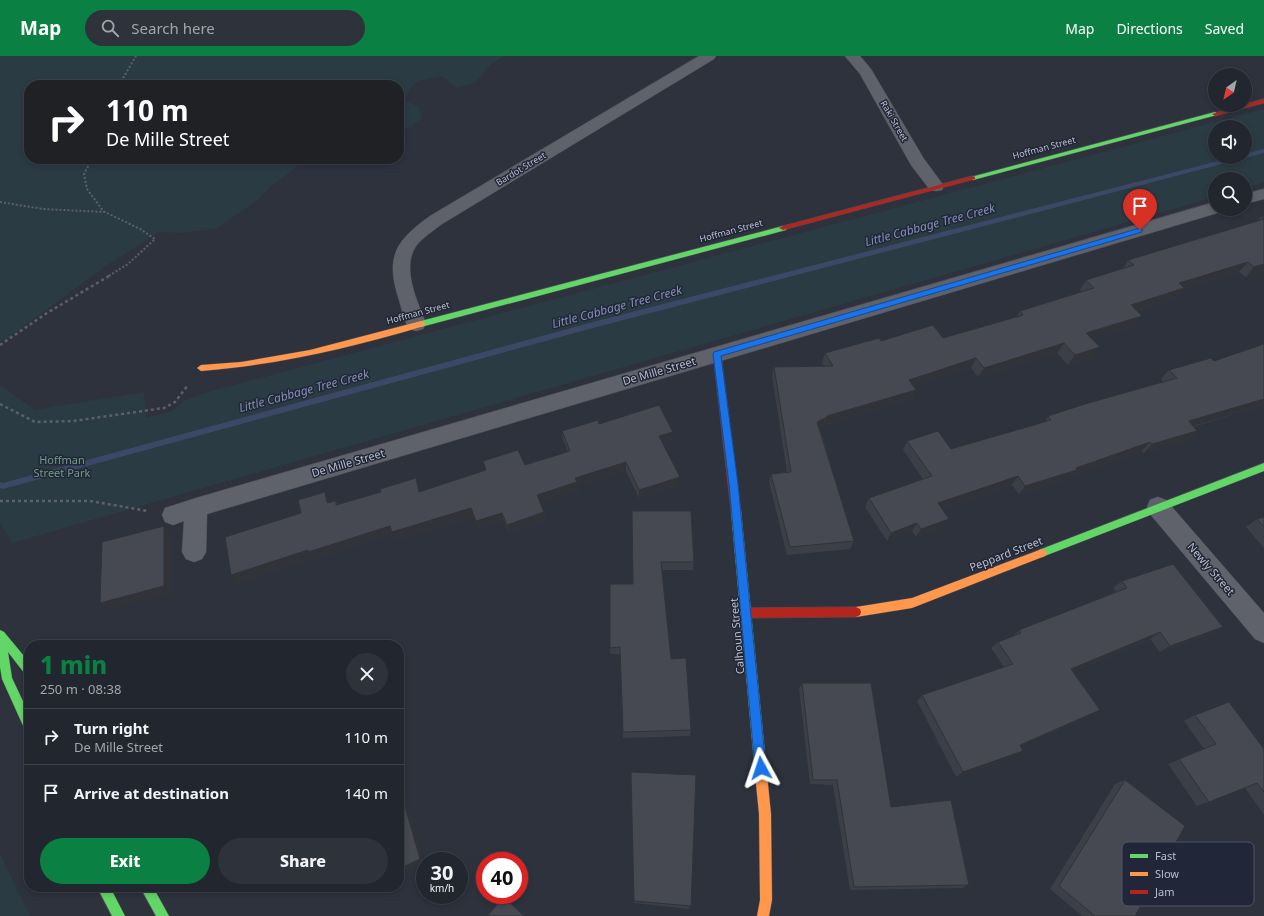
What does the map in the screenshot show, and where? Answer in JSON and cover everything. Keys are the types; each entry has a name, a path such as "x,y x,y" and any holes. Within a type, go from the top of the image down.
{"street":[{"name":"Bardot Street","path":"416,324 406,293 400,264 402,255 414,236 436,220 709,56"},
{"name":"Raki Street","path":"852,56 866,72 917,161 936,186"},
{"name":"Hoffman Street","path":"201,368 241,365 295,356 936,186 1264,101"},
{"path":"1252,198 1264,194"},
{"name":"De Mille Street","path":"172,515 1208,210"},
{"name":"Calhoun Street","path":"717,354 734,484 765,814 766,900 764,916"},
{"name":"Peppard Street","path":"747,613 846,613 881,609 912,603 1264,467"},
{"name":"Newly Street","path":"1158,507 1264,631"},
{"path":"194,552 196,508"},
{"path":"0,635 24,664"},
{"path":"0,635 7,679 24,715"},
{"path":"106,892 119,916"},
{"path":"149,892 163,916"}],"path":[{"path":"122,80 136,56"},
{"path":"89,164 84,174 87,190 105,212"},
{"path":"0,202 43,209 105,212 140,229 155,239 128,264 47,313 0,345"},
{"path":"0,404 35,422 73,421 164,408 175,402 201,368"},
{"path":"0,501 90,501 172,515"}],"green space":[{"path":"0,56 504,56 491,64 475,83 456,88 442,76 414,84 406,101 419,107 422,119 404,130 404,80 24,80 24,164 300,164 272,186 254,203 217,228 182,233 159,232 104,267 8,338 0,341"},
{"name":"Hoffman Street Park","path":"1264,109 1264,182 1252,186 1252,172 1208,172 1208,199 12,543 0,523 0,385 35,410 144,392 146,418 172,411 184,401 208,392 1208,124 1208,164 1252,164 1252,120 1223,120"},
{"path":"0,854 30,916 0,916"}],"building":[{"path":"1264,219 1264,264 1254,267 1248,262 1179,283 1184,288 1131,305 1142,316 1086,333 1100,347 1075,355 1064,343 984,368 976,358 909,380 916,390 827,416 817,422 854,541 790,547 771,474 791,472 774,367 833,366 825,353 879,338 881,341 933,325 943,338 1023,315 1020,311 1094,288 1086,280 1134,265 1128,260"},
{"path":"1264,344 1264,399 1189,421 1197,431 1152,444 1150,442 1076,468 1077,470 1025,486 1018,476 938,503 949,519 921,529 917,523 891,533 869,498 932,476 907,441 938,431 951,449 1051,420 1048,416 1085,404 1177,378 1169,370 1211,358 1214,361"},
{"path":"659,405 673,432 659,436 680,477 639,490 626,462 575,478 577,482 537,495 544,512 507,525 502,513 476,521 471,508 392,532 390,526 308,552 308,550 231,575 225,537 301,513 298,500 325,492 327,503 336,501 336,505 381,492 380,489 416,478 419,492 486,470 483,461 518,450 525,465 570,451 562,431 598,420 599,424"},
{"path":"632,511 691,511 694,562 661,562 671,659 686,658 691,730 623,732 620,647 610,648 610,584 633,584"},
{"path":"1264,517 1264,527 1257,519"},
{"path":"164,526 164,586 100,603 102,542"},
{"path":"1173,564 1223,627 1170,646 1160,632 1071,669 1100,710 1020,745 1023,751 963,772 922,695 1013,664 998,642 1021,633 1019,630 1127,588 1122,581"},
{"path":"802,683 871,683 891,807 951,800 969,885 854,887 837,780 813,780"},
{"path":"1229,702 1264,749 1264,792 1257,783 1209,802 1179,759 1216,744 1195,715"},
{"path":"631,772 696,775 691,906 634,901"},
{"path":"1125,780 1185,826 1176,842 1122,842 1122,906 1141,906 1135,916 1095,916 1059,886"},
{"path":"404,803 418,852 416,852 416,861 404,867"},
{"path":"497,904 511,904 524,916 488,916"}],"waterway":[{"name":"Little Cabbage Tree Creek","path":"1252,154 1264,151"},
{"name":"Little Cabbage Tree Creek","path":"0,485 3,486 593,325 1214,164"}],"traffic: fast":[{"path":"973,178 1215,114"},
{"path":"421,324 783,228"},
{"path":"1042,553 1264,467"},
{"path":"736,511 762,784"},
{"path":"0,635 7,679 24,715"},
{"path":"0,635 24,664"},
{"path":"106,892 119,916"},
{"path":"149,892 163,916"}],"traffic: slow":[{"path":"201,368 241,365 310,353 421,324"},
{"path":"856,612 912,603 1042,553"},
{"path":"762,784 765,814 766,900 763,916"}],"traffic: jam":[{"path":"1215,114 1264,101"},
{"path":"783,228 973,178"},
{"path":"717,354 736,511"},
{"path":"747,613 856,612"}],"route":[{"path":"761,768 734,484 717,354 1140,230"}]}
